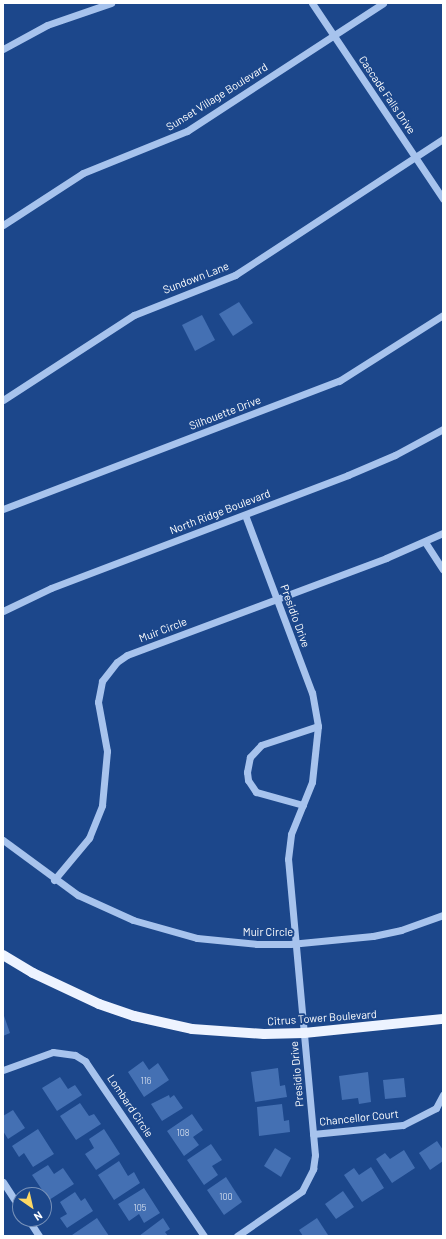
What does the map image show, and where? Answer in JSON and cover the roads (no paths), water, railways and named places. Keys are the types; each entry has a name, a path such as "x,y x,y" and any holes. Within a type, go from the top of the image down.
{"main road":[{"name":"Citrus Tower Boulevard","path":"3,955 67,990 134,1016 225,1032 304,1033 443,1019"}],"street":[{"path":"3,49 47,25 111,3"},
{"name":"Cascade Falls Drive","path":"312,3 443,199"},
{"name":"Sunset Village Boulevard","path":"3,225 83,173 187,131 383,3"},
{"name":"Sundown Lane","path":"3,400 134,315 235,275 443,139"},
{"name":"Silhouette Drive","path":"3,509 339,381 443,315"},
{"name":"North Ridge Boulevard","path":"3,611 52,588 245,515 396,455 443,428"},
{"name":"Presidio Drive","path":"237,1236 302,1191 313,1169 313,1134 288,847 316,763 318,726 312,693 245,515"},
{"name":"Muir Circle","path":"54,880 89,838 102,805 107,757 98,702 108,671 127,655 425,542 443,533"},
{"path":"425,542 443,570"},
{"path":"303,805 256,792 248,780 247,772 250,757 261,745 318,726"},
{"name":"Muir Circle","path":"3,840 54,880 108,910 164,930 230,942 296,943 373,936 401,930 443,915"},
{"name":"Lombard Circle","path":"3,1070 53,1052 70,1054 85,1061 204,1236"},
{"name":"Chancellor Court","path":"313,1134 403,1125 436,1108 443,1096"},
{"path":"3,1182 12,1196"},
{"path":"33,1227 39,1236"}]}
